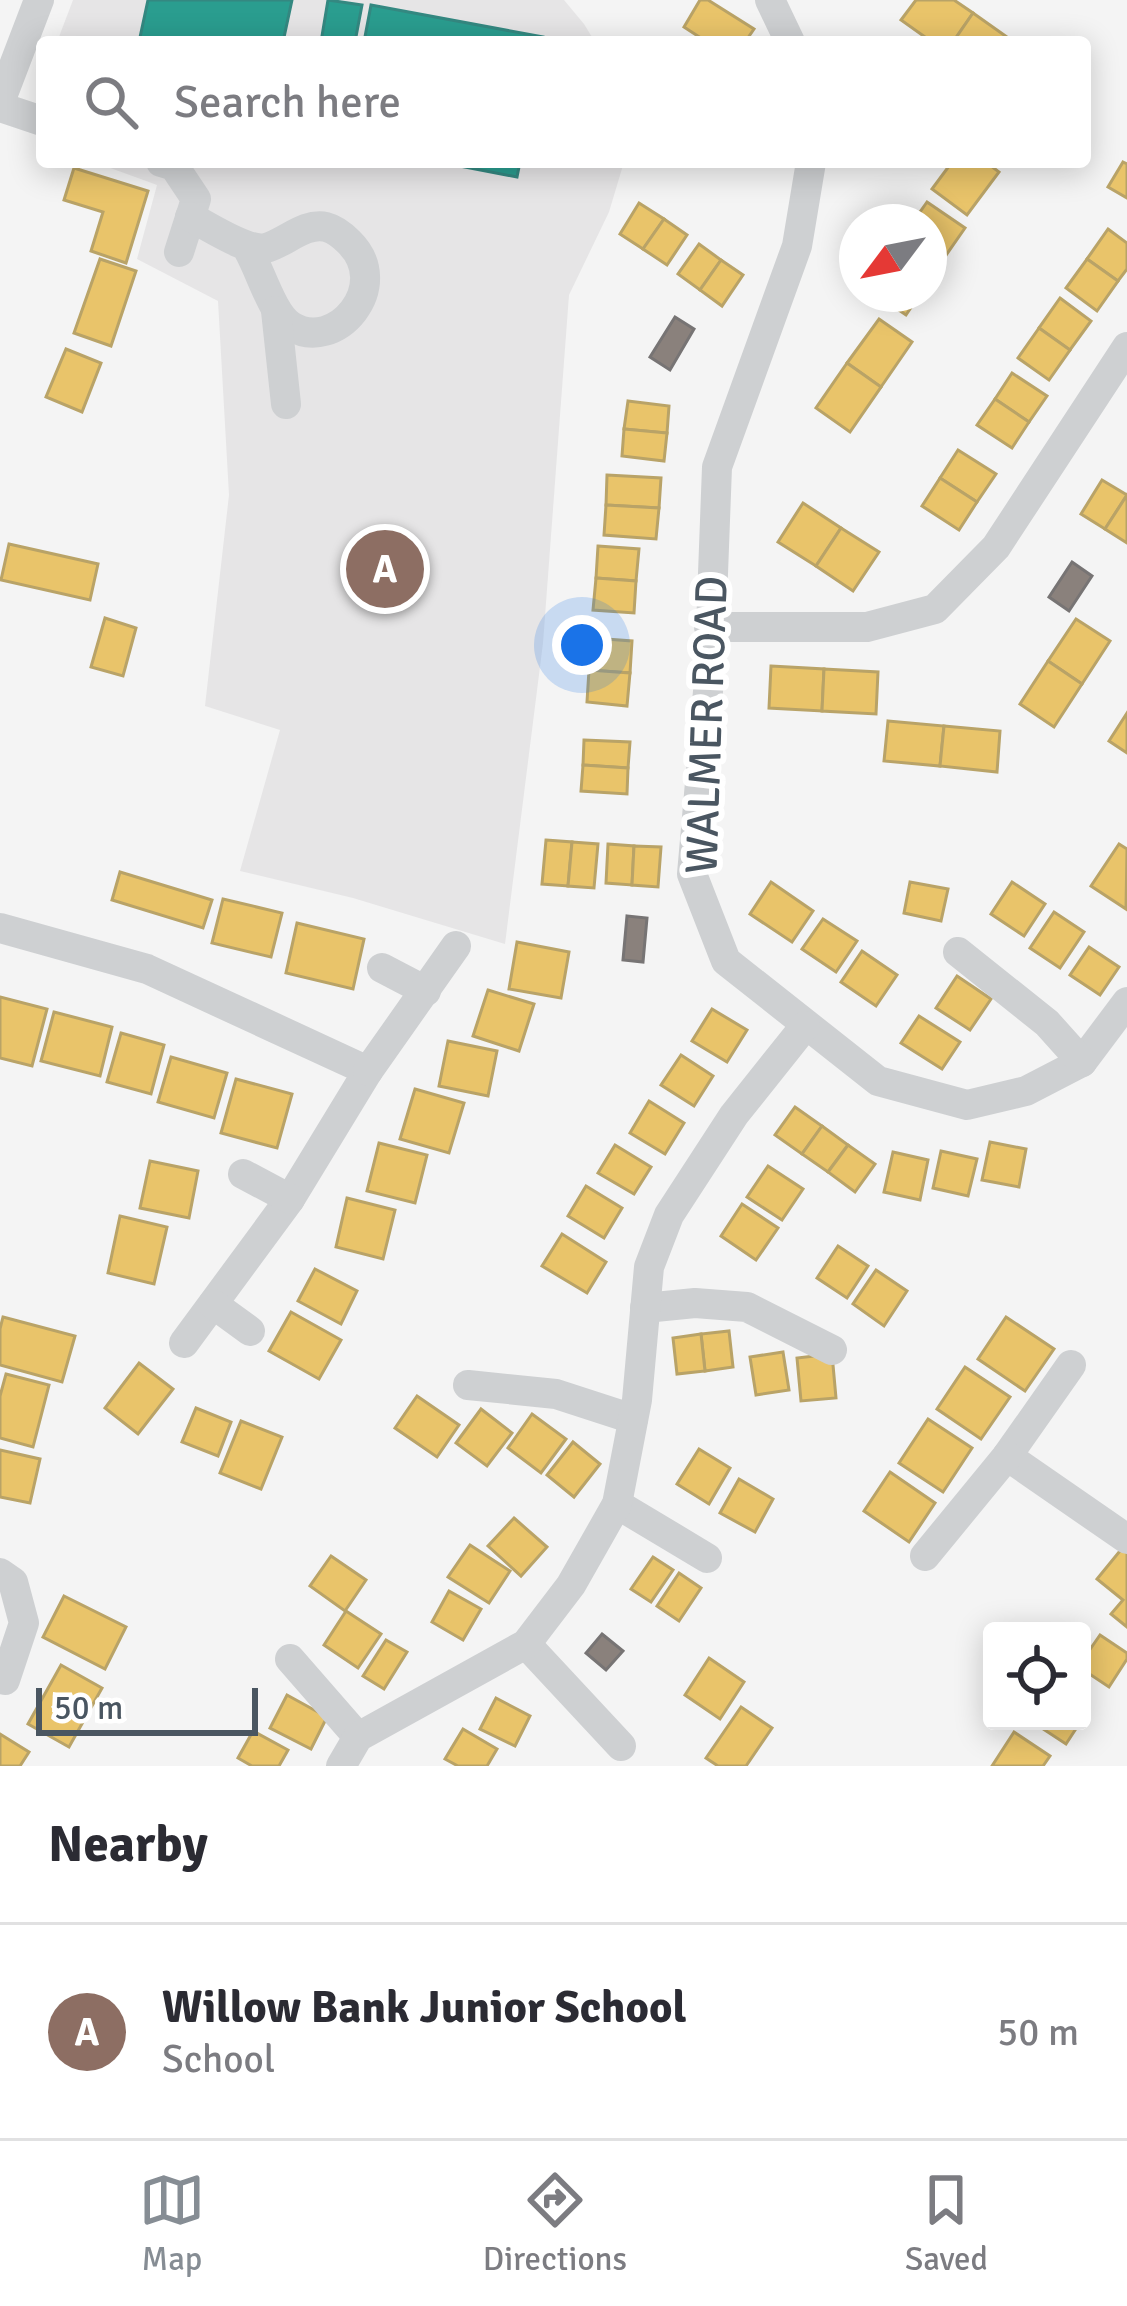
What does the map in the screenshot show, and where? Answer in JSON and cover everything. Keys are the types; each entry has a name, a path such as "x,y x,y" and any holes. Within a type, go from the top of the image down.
{"street":[{"path":"36,119 0,104 39,0"},
{"path":"770,0 787,36"},
{"path":"175,168 196,199 179,252"},
{"name":"WALMER ROAD","path":"811,168 797,246 718,466 709,680 692,874 726,962 878,1081 967,1105 1027,1091 1082,1062 1127,1002"},
{"path":"190,217 246,246 265,248 326,226 359,253 366,277 364,296 339,324 314,333 292,327 276,311"},
{"path":"246,246 276,311 286,404"},
{"path":"710,627 867,628 935,609 996,547 1127,347"},
{"path":"0,928 147,969 368,1071"},
{"path":"184,1343 290,1199 368,1071 455,946"},
{"path":"958,952 1047,1023 1082,1062"},
{"path":"382,968 426,991"},
{"path":"341,1766 358,1737 526,1644 571,1585 616,1504 633,1419 649,1267 669,1215 734,1115 806,1026"},
{"path":"243,1174 290,1199"},
{"path":"213,1304 250,1331"},
{"path":"645,1308 747,1307 832,1350"},
{"path":"926,1556 1007,1456 1071,1365"},
{"path":"468,1385 556,1394 633,1419"},
{"path":"1007,1456 1127,1539"},
{"path":"616,1504 707,1558"},
{"path":"0,1574 13,1582 24,1623 5,1680"},
{"path":"526,1644 621,1746"},
{"path":"290,1658 358,1737"}],"shaded area":[{"path":"73,0 564,0 591,36 59,36"},
{"path":"110,168 622,168 609,212 569,295 543,643 505,944 353,898 240,871 280,730 205,706 229,495 218,301 137,259 157,185"}],"building: Homes":[{"path":"700,0 708,0 754,29 749,36 698,36 684,27"},
{"path":"916,0 954,0 973,13 957,36 924,36 901,20"},
{"path":"973,13 1006,36 957,36"},
{"path":"1123,162 1127,164 1127,198 1108,187"},
{"path":"74,168 148,191 126,263 91,251 103,212 64,200"},
{"path":"948,168 999,172 967,215 932,189"},
{"path":"639,203 664,219 643,249 620,234"},
{"path":"947,216 965,228 947,254"},
{"path":"664,219 687,235 667,265 643,249"},
{"path":"1108,229 1127,243 1127,269 1118,281 1087,259"},
{"path":"699,244 721,260 700,290 678,274"},
{"path":"100,259 136,271 111,346 74,333"},
{"path":"1087,259 1118,281 1097,311 1066,288"},
{"path":"721,260 743,275 722,306 700,290"},
{"path":"1060,298 1091,321 1070,350 1039,328"},
{"path":"879,319 912,342 881,387 847,363"},
{"path":"1039,328 1070,350 1049,380 1018,358"},
{"path":"66,349 101,363 82,412 46,397"},
{"path":"847,363 881,387 850,432 816,408"},
{"path":"1012,373 1047,396 1029,422 995,399"},
{"path":"995,399 1029,422 1012,448 977,425"},
{"path":"628,401 669,406 667,433 624,429"},
{"path":"624,429 667,433 664,461 622,456"},
{"path":"958,450 996,474 977,502 940,478"},
{"path":"607,475 661,478 659,508 606,505"},
{"path":"940,478 977,502 959,530 922,506"},
{"path":"1102,480 1127,495 1105,529 1081,514"},
{"path":"1127,495 1127,543 1105,529"},
{"path":"803,503 841,528 816,566 778,542"},
{"path":"606,505 659,508 656,539 604,535"},
{"path":"841,528 879,552 853,591 816,566"},
{"path":"9,544 98,564 90,600 1,580"},
{"path":"598,546 639,549 636,581 596,578"},
{"path":"596,578 636,581 634,613 593,610"},
{"path":"105,618 136,628 123,676 91,667"},
{"path":"1076,619 1110,641 1082,684 1048,661"},
{"path":"592,638 632,641 630,673 589,670"},
{"path":"1048,661 1082,684 1054,727 1020,704"},
{"path":"771,666 824,669 822,711 769,708"},
{"path":"824,669 878,672 876,714 822,711"},
{"path":"589,670 630,673 627,706 587,702"},
{"path":"1127,713 1127,753 1109,741"},
{"path":"888,721 944,726 940,766 884,761"},
{"path":"944,726 1000,731 997,772 940,766"},
{"path":"584,740 630,742 628,768 583,765"},
{"path":"583,765 628,768 627,794 581,791"},
{"path":"546,840 572,842 568,886 542,884"},
{"path":"572,842 598,844 594,888 568,886"},
{"path":"608,844 634,846 632,885 606,883"},
{"path":"1119,844 1127,849 1126,909 1091,886"},
{"path":"634,846 661,847 658,887 632,885"},
{"path":"120,872 212,900 203,928 112,900"},
{"path":"771,882 813,911 792,942 750,914"},
{"path":"910,882 948,889 941,921 904,913"},
{"path":"1012,882 1045,904 1024,936 991,914"},
{"path":"223,899 282,913 271,957 212,943"},
{"path":"1054,912 1084,932 1060,968 1030,948"},
{"path":"823,919 857,941 836,972 802,949"},
{"path":"297,923 364,939 353,989 286,973"},
{"path":"517,942 569,952 561,998 509,989"},
{"path":"1089,947 1119,967 1100,995 1070,975"},
{"path":"862,951 897,975 876,1006 841,982"},
{"path":"957,976 991,999 970,1030 936,1008"},
{"path":"488,990 534,1004 519,1051 473,1036"},
{"path":"0,997 47,1009 32,1066 0,1058"},
{"path":"712,1009 747,1030 727,1062 692,1041"},
{"path":"54,1012 112,1027 100,1076 41,1061"},
{"path":"919,1016 960,1042 942,1069 901,1043"},
{"path":"121,1033 164,1045 151,1094 107,1082"},
{"path":"448,1041 497,1051 488,1096 439,1086"},
{"path":"681,1055 713,1076 694,1106 661,1085"},
{"path":"171,1057 227,1073 214,1118 158,1102"},
{"path":"236,1079 292,1094 277,1148 221,1133"},
{"path":"415,1089 464,1103 449,1153 400,1139"},
{"path":"649,1101 684,1123 665,1154 630,1133"},
{"path":"795,1107 822,1126 802,1154 775,1135"},
{"path":"822,1126 848,1145 828,1172 802,1154"},
{"path":"990,1142 1026,1149 1019,1187 982,1180"},
{"path":"379,1143 427,1155 415,1203 367,1191"},
{"path":"615,1145 651,1167 634,1194 598,1173"},
{"path":"848,1145 875,1164 855,1192 828,1172"},
{"path":"941,1151 977,1159 968,1196 933,1188"},
{"path":"893,1152 928,1160 920,1200 884,1192"},
{"path":"150,1161 198,1171 189,1218 140,1208"},
{"path":"768,1166 803,1189 782,1220 747,1197"},
{"path":"586,1186 622,1208 604,1238 568,1216"},
{"path":"347,1198 395,1210 383,1259 336,1247"},
{"path":"742,1204 778,1228 756,1260 721,1236"},
{"path":"120,1216 167,1227 154,1284 108,1273"},
{"path":"562,1234 606,1262 587,1293 542,1266"},
{"path":"838,1246 868,1266 847,1298 817,1278"},
{"path":"315,1269 357,1291 341,1324 298,1301"},
{"path":"876,1270 907,1291 884,1326 853,1304"},
{"path":"291,1312 341,1340 319,1379 269,1351"},
{"path":"3,1317 75,1336 62,1382 0,1365"},
{"path":"1006,1317 1054,1349 1025,1391 978,1359"},
{"path":"729,1331 733,1367 705,1371 701,1334"},
{"path":"701,1334 705,1371 677,1374 673,1338"},
{"path":"783,1352 789,1390 756,1395 750,1357"},
{"path":"832,1354 836,1398 801,1401 797,1358"},
{"path":"139,1363 173,1389 138,1434 105,1408"},
{"path":"965,1367 1010,1397 981,1439 937,1409"},
{"path":"6,1374 49,1385 33,1447 0,1438 0,1396"},
{"path":"417,1396 459,1425 437,1457 395,1428"},
{"path":"196,1408 231,1422 218,1456 182,1442"},
{"path":"481,1409 512,1433 487,1466 456,1443"},
{"path":"532,1414 566,1439 541,1473 508,1448"},
{"path":"928,1419 972,1448 943,1492 899,1463"},
{"path":"241,1421 282,1437 261,1489 220,1473"},
{"path":"573,1442 600,1464 574,1497 547,1475"},
{"path":"699,1449 730,1468 709,1504 677,1484"},
{"path":"0,1450 40,1459 30,1503 0,1497"},
{"path":"890,1472 935,1503 909,1542 864,1511"},
{"path":"739,1479 773,1499 755,1532 720,1513"},
{"path":"514,1518 547,1547 521,1576 488,1546"},
{"path":"470,1545 510,1571 489,1603 448,1577"},
{"path":"1124,1546 1127,1627 1111,1614 1123,1600 1097,1579"},
{"path":"331,1556 366,1580 345,1611 310,1586"},
{"path":"653,1557 673,1570 651,1602 631,1589"},
{"path":"679,1573 701,1588 679,1621 657,1606"},
{"path":"449,1591 481,1609 463,1640 432,1622"},
{"path":"64,1596 126,1627 105,1669 43,1637"},
{"path":"346,1611 381,1634 358,1668 324,1645"},
{"path":"1100,1635 1127,1653 1109,1687 1091,1675 1091,1648"},
{"path":"386,1640 407,1652 384,1689 363,1676"},
{"path":"709,1658 744,1682 720,1719 685,1695"},
{"path":"61,1665 102,1688 69,1747 28,1724"},
{"path":"287,1695 327,1717 311,1749 270,1728"},
{"path":"496,1698 530,1716 515,1746 480,1729"},
{"path":"741,1707 772,1728 746,1766 718,1766 706,1758"},
{"path":"463,1729 497,1749 487,1766 458,1766 445,1759"},
{"path":"1045,1730 1075,1730 1066,1744"},
{"path":"253,1731 288,1750 279,1766 252,1766 238,1758"},
{"path":"1014,1732 1050,1756 1043,1766 992,1766"},
{"path":"0,1734 29,1752 20,1766 0,1766"}],"building: Schools":[{"path":"148,0 292,0 284,36 140,36"},
{"path":"328,0 362,5 356,36 322,36"},
{"path":"371,5 538,36 365,36"},
{"path":"470,168 519,168 517,177"}],"building: Industry":[{"path":"675,317 694,329 670,370 650,357"},
{"path":"1072,562 1092,576 1069,611 1049,597"},
{"path":"627,916 647,918 643,962 623,960"},
{"path":"602,1634 623,1651 606,1670 586,1653"}],"place":[{"name":"Willow Bank Junior School","path":"385,569"}]}
